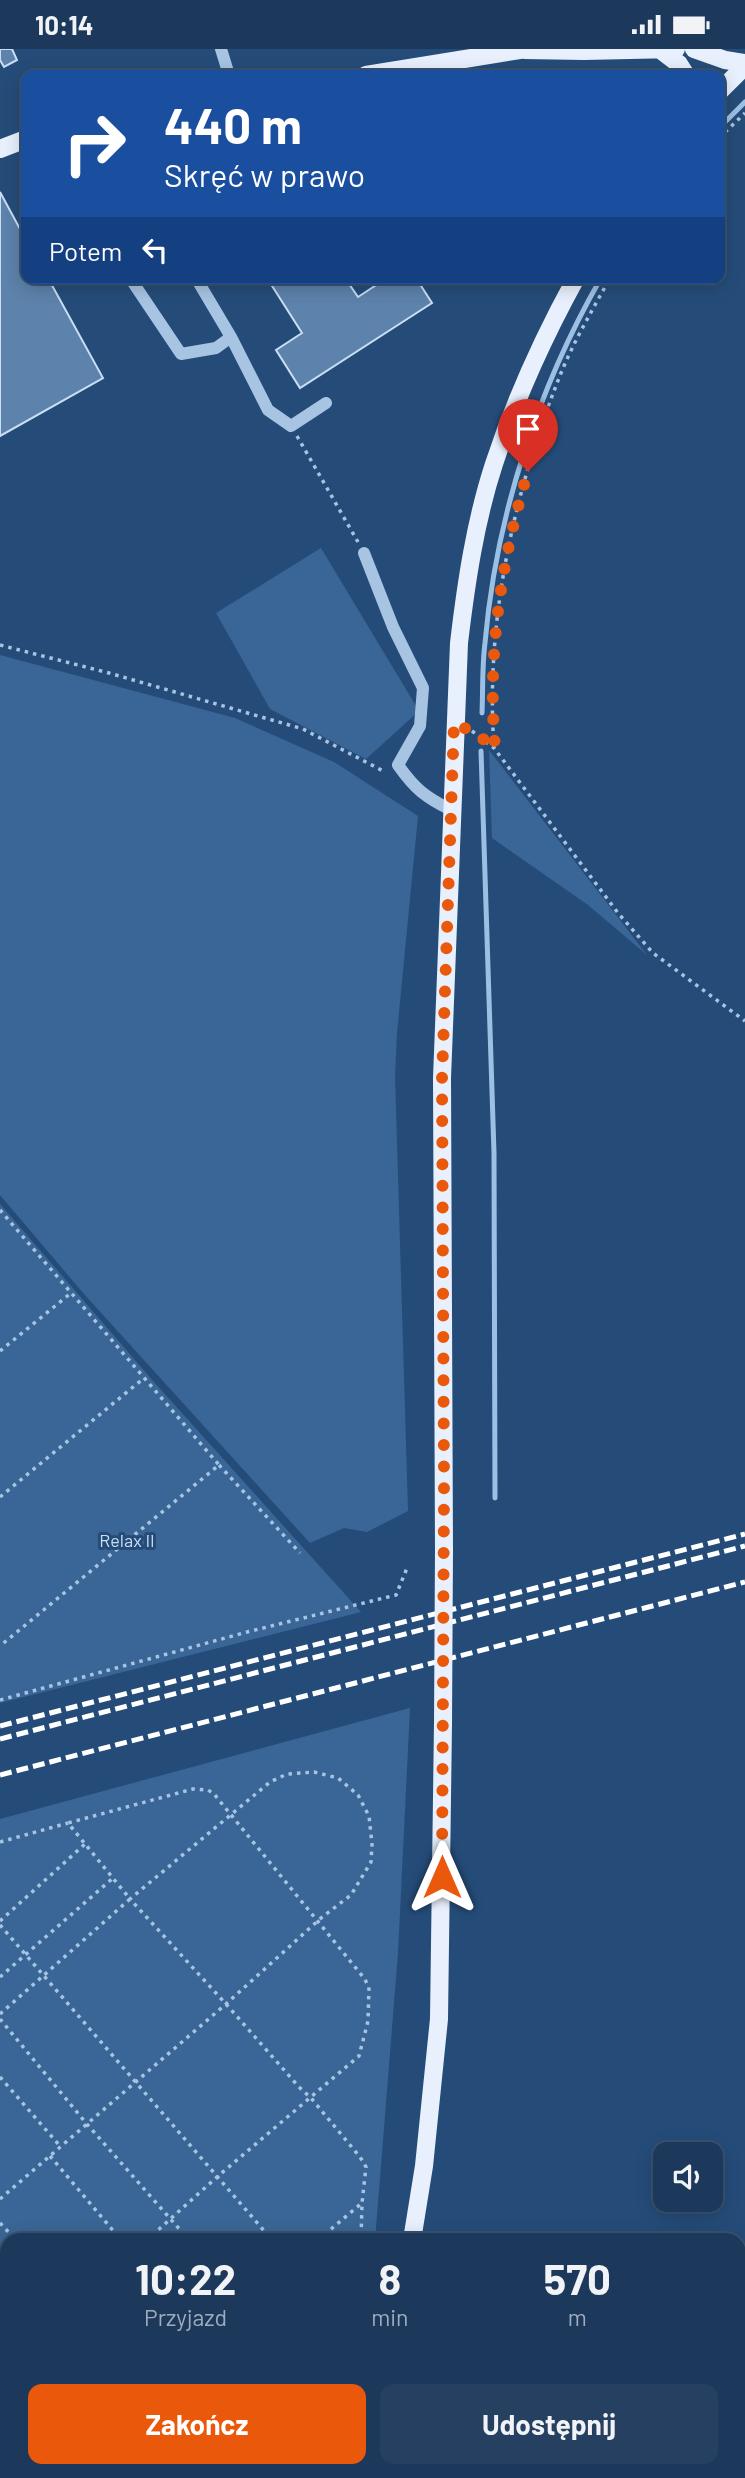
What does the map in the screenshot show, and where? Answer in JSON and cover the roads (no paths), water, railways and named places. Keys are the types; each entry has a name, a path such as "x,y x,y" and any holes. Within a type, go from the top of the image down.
{"main road":[{"path":"397,70 525,49 669,50 683,70"},
{"path":"694,49 745,65 725,86"},
{"path":"0,149 21,141"},
{"path":"413,2233 424,2166 439,2019 444,1550 442,1079 459,643 467,582 493,466 522,388 552,320 573,284"}],"street":[{"path":"220,49 227,70"},
{"path":"134,284 181,354 216,348 231,337"},
{"path":"200,284 231,337 268,411 291,426 326,403"},
{"path":"364,553 393,627 423,688 420,726 398,765 415,788 430,800 451,810"}],"waterway":[{"path":"725,122 745,102"},
{"path":"482,713 483,660 491,595 510,501 540,408 578,320 598,284"},
{"path":"481,751 494,1153 495,1498"}],"railway":[{"path":"0,1726 745,1534"},
{"path":"0,1739 745,1546"},
{"path":"0,1775 745,1582"}],"park label":[{"name":"Relax II","path":"127,1541"}]}
